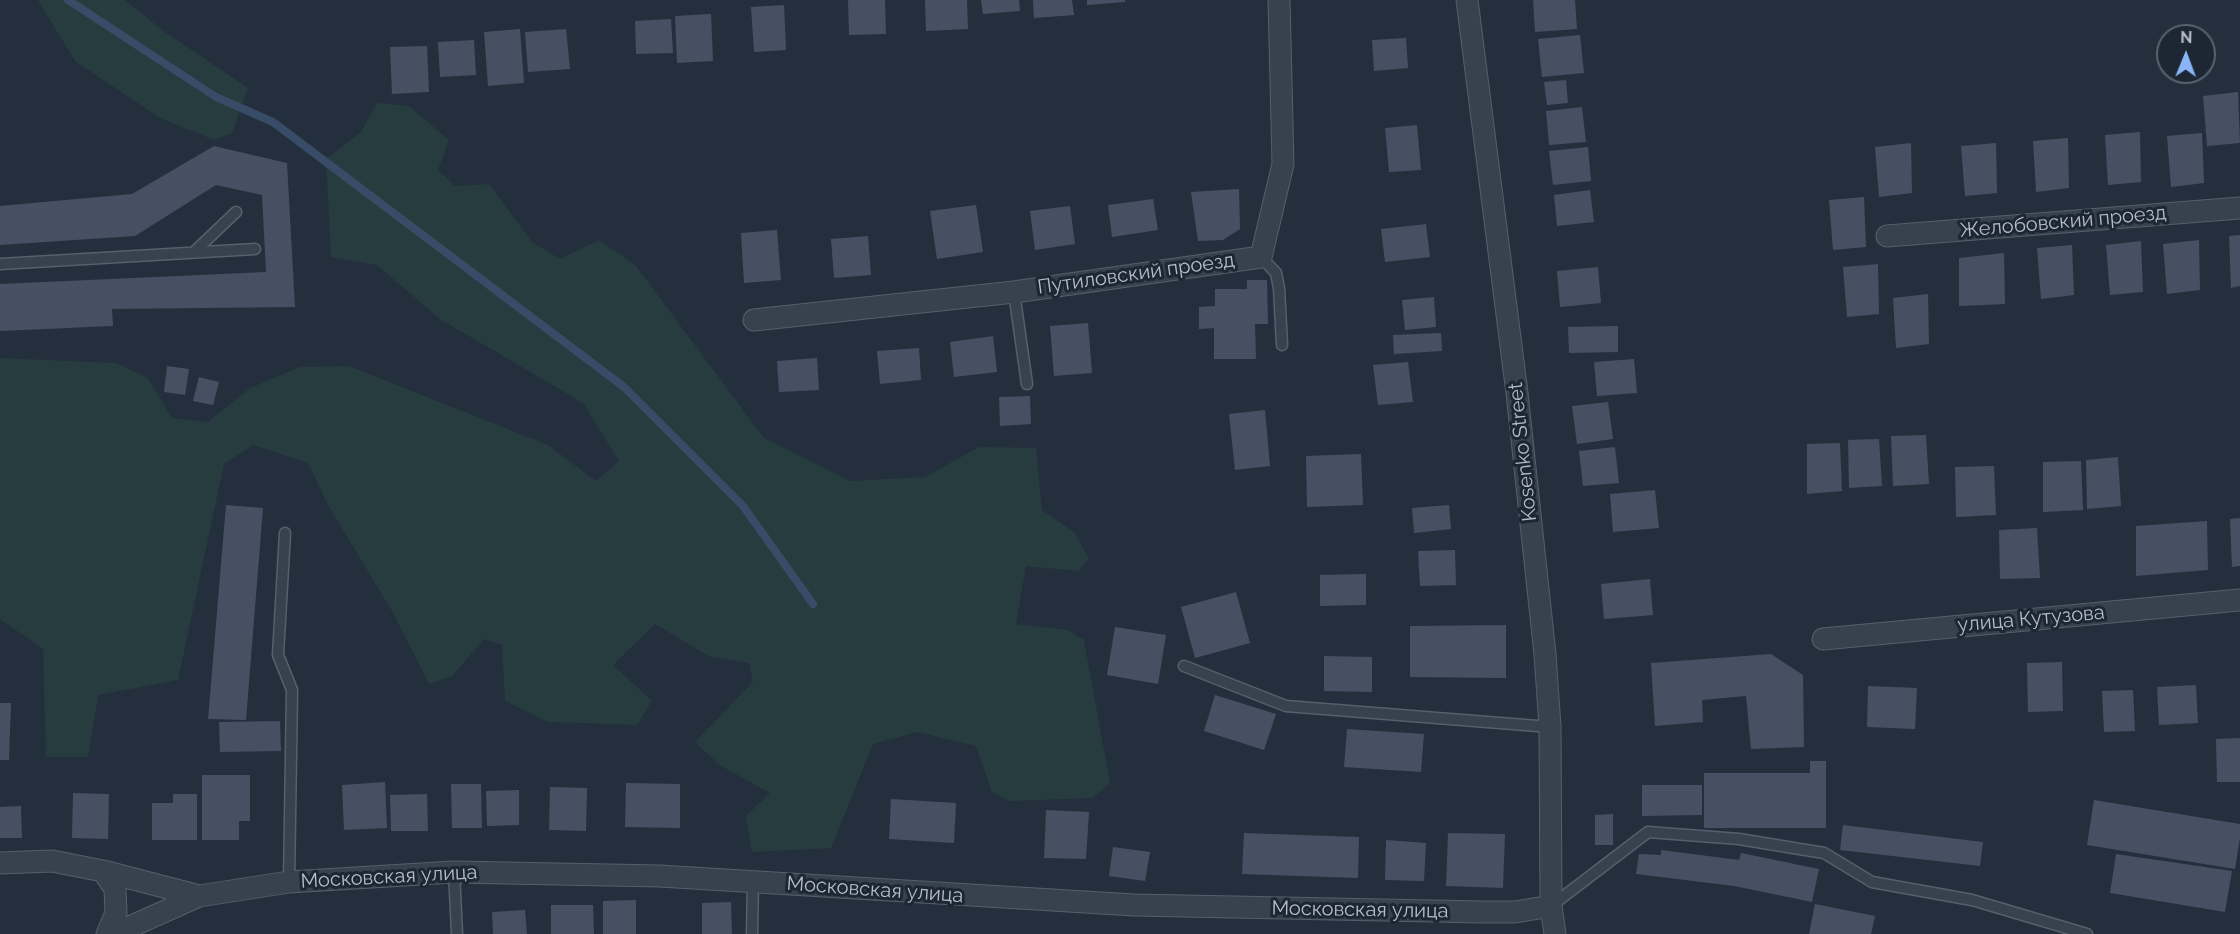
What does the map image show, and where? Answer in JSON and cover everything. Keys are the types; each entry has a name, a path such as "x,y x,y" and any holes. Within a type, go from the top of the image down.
{"street":[{"name":"Путиловский проезд","path":"754,320 1014,291 1261,257 1283,164 1279,0"},
{"name":"Kosenko Street","path":"1467,0 1517,393 1545,654 1550,727 1551,906 1555,934"},
{"name":"Желобовский проезд","path":"1887,236 2240,208"},
{"name":"улица Кутузова","path":"1822,639 2240,600"},
{"name":"Московская улица","path":"0,863 52,861 103,871 199,896"},
{"path":"103,871 115,889 116,913 108,934"},
{"name":"Московская улица","path":"114,934 199,896 290,882 454,872 660,876 1134,905 1482,912 1515,912 1551,906"}],"lane":[{"path":"195,251 236,212"},
{"path":"0,264 255,249"},
{"path":"1261,257 1276,273 1282,345"},
{"path":"1014,291 1027,384"},
{"path":"285,533 278,655 292,690 290,882"},
{"path":"1184,666 1286,706 1550,727"},
{"path":"1551,906 1648,832 1739,839 1824,853 1872,882 1972,900 2087,934"},
{"path":"454,872 456,934"},
{"path":"752,934 753,882"}],"green space":[{"path":"38,0 125,0 165,32 248,88 232,133 214,140 160,118 75,61"},
{"path":"377,103 409,106 449,140 438,170 455,186 489,184 532,242 560,259 599,240 636,266 764,438 850,481 925,477 979,447 1036,448 1042,510 1075,533 1089,559 1078,571 1026,566 1016,624 1068,630 1084,640 1110,783 1092,798 1009,801 992,792 976,746 917,732 873,744 831,848 752,852 746,816 770,793 721,766 695,742 753,682 749,663 709,656 655,624 613,665 652,701 637,725 548,722 505,701 502,645 484,639 452,676 429,684 392,611 328,505 308,463 253,445 224,464 178,680 98,695 88,757 46,757 43,649 0,619 0,358 116,363 148,378 172,418 208,422 250,388 300,367 349,366 548,445 596,481 619,461 583,403 440,319 377,265 331,257 326,159 361,132"}],"building":[{"path":"848,0 885,0 886,34 849,35"},
{"path":"925,0 967,0 968,29 926,31"},
{"path":"981,0 1019,0 1020,11 983,14"},
{"path":"1033,0 1072,0 1074,15 1034,18"},
{"path":"1087,0 1125,0 1125,2 1087,5"},
{"path":"1533,0 1575,0 1577,29 1535,32"},
{"path":"784,5 786,50 754,52 751,7"},
{"path":"711,14 713,61 677,63 675,16"},
{"path":"671,19 673,53 636,54 635,21"},
{"path":"520,29 524,83 488,86 484,32"},
{"path":"566,29 570,69 528,72 525,32"},
{"path":"1580,35 1584,73 1542,77 1538,39"},
{"path":"1406,38 1408,68 1374,71 1372,40"},
{"path":"474,40 476,75 440,77 438,42"},
{"path":"427,46 429,92 392,94 390,47"},
{"path":"1566,80 1568,103 1547,105 1544,82"},
{"path":"2238,92 2240,143 2207,146 2203,96"},
{"path":"1582,107 1586,142 1549,145 1546,111"},
{"path":"1417,125 1421,170 1389,172 1385,128"},
{"path":"2140,132 2141,182 2108,185 2105,135"},
{"path":"2202,133 2204,183 2171,187 2167,136"},
{"path":"2068,138 2069,188 2036,192 2033,141"},
{"path":"1911,143 1912,193 1879,197 1875,147"},
{"path":"1996,143 1997,193 1965,196 1961,146"},
{"path":"214,146 287,163 295,307 112,309 113,326 0,331 0,284 266,272 262,195 216,185 135,236 0,245 0,206 132,194"},
{"path":"1588,147 1591,181 1553,185 1549,151"},
{"path":"1239,189 1240,229 1223,240 1198,241 1191,192"},
{"path":"1590,190 1594,222 1557,226 1554,195"},
{"path":"1864,197 1866,247 1833,250 1829,200"},
{"path":"1153,199 1158,230 1112,237 1108,205"},
{"path":"976,205 983,252 937,259 930,211"},
{"path":"1070,206 1075,244 1035,250 1030,211"},
{"path":"1426,224 1430,257 1385,262 1381,229"},
{"path":"777,230 781,280 744,283 741,233"},
{"path":"2240,235 2240,286 2231,288 2229,236"},
{"path":"868,236 871,275 834,278 831,239"},
{"path":"2199,240 2200,290 2167,294 2163,244"},
{"path":"2141,241 2143,292 2110,295 2106,245"},
{"path":"2072,245 2074,295 2041,299 2037,248"},
{"path":"2004,253 2005,304 1959,306 1959,258"},
{"path":"1878,264 1879,314 1847,317 1843,267"},
{"path":"1598,267 1601,303 1560,307 1557,271"},
{"path":"1247,280 1267,280 1268,324 1255,324 1256,359 1214,359 1214,328 1199,329 1199,307 1215,306 1215,289 1247,289"},
{"path":"1928,294 1929,344 1896,348 1893,298"},
{"path":"1434,297 1436,327 1405,330 1402,300"},
{"path":"1088,323 1092,373 1054,376 1050,326"},
{"path":"1618,326 1618,352 1569,353 1568,327"},
{"path":"1441,333 1442,351 1394,354 1393,335"},
{"path":"993,336 997,372 954,377 950,342"},
{"path":"919,348 921,380 880,384 877,351"},
{"path":"817,358 819,390 779,392 777,361"},
{"path":"1634,359 1637,393 1597,396 1594,362"},
{"path":"1408,362 1413,402 1378,405 1373,365"},
{"path":"167,366 189,369 185,395 164,392"},
{"path":"199,377 219,382 213,405 193,401"},
{"path":"1030,396 1031,424 1000,426 999,397"},
{"path":"1608,402 1613,439 1577,444 1572,406"},
{"path":"1265,410 1270,466 1235,470 1229,414"},
{"path":"1926,435 1929,484 1893,486 1891,436"},
{"path":"1879,439 1882,486 1849,488 1848,440"},
{"path":"1840,443 1842,491 1807,494 1807,444"},
{"path":"1615,447 1619,483 1583,486 1579,451"},
{"path":"1361,454 1363,505 1307,507 1306,456"},
{"path":"2118,457 2121,506 2087,509 2086,460"},
{"path":"2081,461 2083,510 2043,512 2043,462"},
{"path":"1994,466 1996,515 1956,517 1955,467"},
{"path":"1655,490 1659,528 1613,532 1610,494"},
{"path":"226,505 263,508 246,720 208,719"},
{"path":"1449,505 1451,529 1414,533 1412,508"},
{"path":"2240,518 2240,566 2232,567 2230,519"},
{"path":"2207,521 2208,570 2136,576 2136,526"},
{"path":"2037,528 2040,578 2000,579 1999,530"},
{"path":"1455,550 1456,585 1420,586 1418,551"},
{"path":"1366,574 1366,605 1320,606 1320,575"},
{"path":"1650,579 1653,615 1604,619 1601,584"},
{"path":"1236,592 1250,643 1195,658 1181,607"},
{"path":"1506,625 1506,678 1410,677 1410,626"},
{"path":"1115,627 1166,635 1158,684 1107,675"},
{"path":"1771,654 1803,675 1804,747 1751,749 1746,696 1702,700 1703,722 1655,726 1651,663"},
{"path":"1324,656 1372,657 1372,692 1324,691"},
{"path":"2062,662 2063,711 2028,712 2027,663"},
{"path":"2196,685 2198,723 2159,725 2157,687"},
{"path":"1868,686 1917,688 1915,729 1867,727"},
{"path":"2133,690 2135,731 2104,732 2102,691"},
{"path":"1215,695 1276,714 1264,750 1204,731"},
{"path":"0,703 11,703 9,760 0,760"},
{"path":"280,721 281,751 220,752 219,722"},
{"path":"1347,729 1424,734 1421,772 1344,767"},
{"path":"2240,738 2240,782 2217,782 2216,739"},
{"path":"1810,761 1826,761 1826,828 1704,828 1704,773 1810,773"},
{"path":"202,775 250,775 250,821 239,821 239,840 202,840"},
{"path":"385,782 387,828 344,830 342,785"},
{"path":"626,783 680,784 680,828 625,827"},
{"path":"451,784 481,784 482,828 452,828"},
{"path":"1642,785 1702,785 1702,815 1642,816"},
{"path":"550,787 587,788 586,831 549,830"},
{"path":"519,790 519,825 487,826 486,791"},
{"path":"73,793 109,794 108,839 72,838"},
{"path":"173,794 197,794 197,840 152,840 152,803 173,803"},
{"path":"427,794 428,831 391,831 390,795"},
{"path":"891,799 956,803 954,843 889,839"},
{"path":"2094,800 2240,824 2235,869 2087,845"},
{"path":"21,806 22,838 0,838 0,807"},
{"path":"1046,810 1089,812 1086,859 1044,858"},
{"path":"1613,814 1613,845 1595,845 1595,815"},
{"path":"1843,825 1983,842 1980,866 1840,850"},
{"path":"1244,833 1359,837 1358,878 1242,874"},
{"path":"1448,833 1505,834 1503,888 1446,886"},
{"path":"1386,840 1426,843 1424,881 1385,880"},
{"path":"1113,847 1150,852 1145,881 1109,876"},
{"path":"1661,850 1739,860 1741,853 1819,869 1812,902 1734,886 1636,874 1639,854 1661,855"},
{"path":"2116,854 2232,871 2225,912 2110,893"},
{"path":"636,900 636,934 603,934 603,901"},
{"path":"731,902 732,934 702,934 702,903"},
{"path":"1815,904 1875,916 1871,934 1809,934"},
{"path":"551,905 593,905 594,934 551,934"},
{"path":"525,910 527,934 493,934 492,912"}],"waterway":[{"path":"68,0 216,97 273,122 624,387 743,506 813,604"}]}
